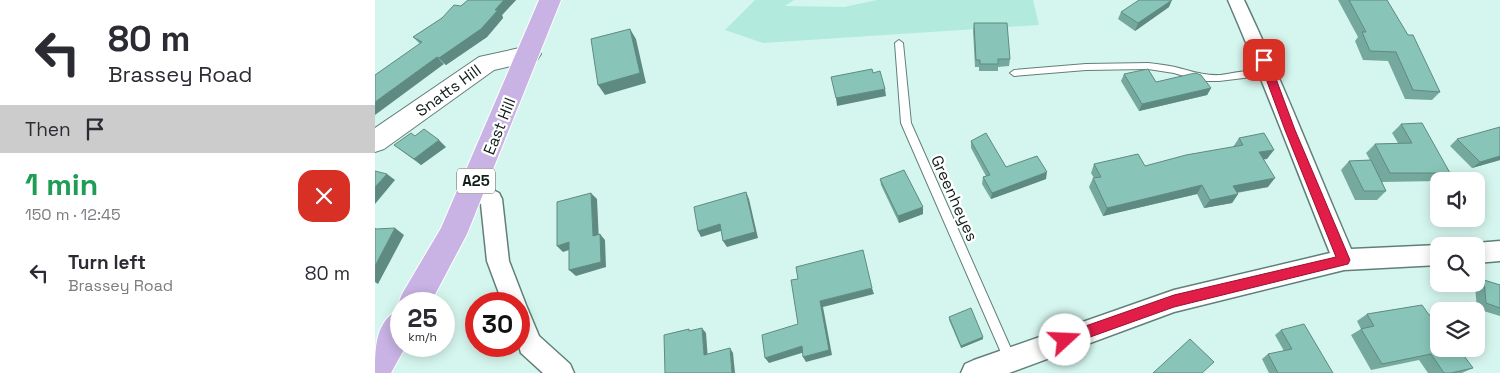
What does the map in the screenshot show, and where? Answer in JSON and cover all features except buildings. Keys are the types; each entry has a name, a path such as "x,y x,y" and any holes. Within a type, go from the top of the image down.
{"main road":[{"name":"A25","path":"529,54 550,0"},
{"name":"East Hill","path":"420,292 453,234 529,54"},
{"path":"375,370 390,343"}],"street":[{"path":"1236,0 1271,75 1290,130 1344,260"},
{"name":"Snatts Hill","path":"375,142 487,63 529,54"},
{"path":"473,189 491,199 498,261 510,292"},
{"path":"1485,252 1500,251"},
{"path":"974,373 1174,301 1344,260 1430,255"},
{"path":"530,344 561,373"}],"lane":[{"name":"Greenheyes","path":"899,43 906,123 1010,360"},
{"path":"1014,73 1086,67 1148,66 1174,70 1201,78 1252,74 1271,75"}],"green space":[{"path":"755,0 794,0 785,6 844,7 877,0 1033,0 1039,25 763,43 725,30"}],"route":[{"path":"1065,340 1174,301 1344,260 1290,130 1264,60"}]}
